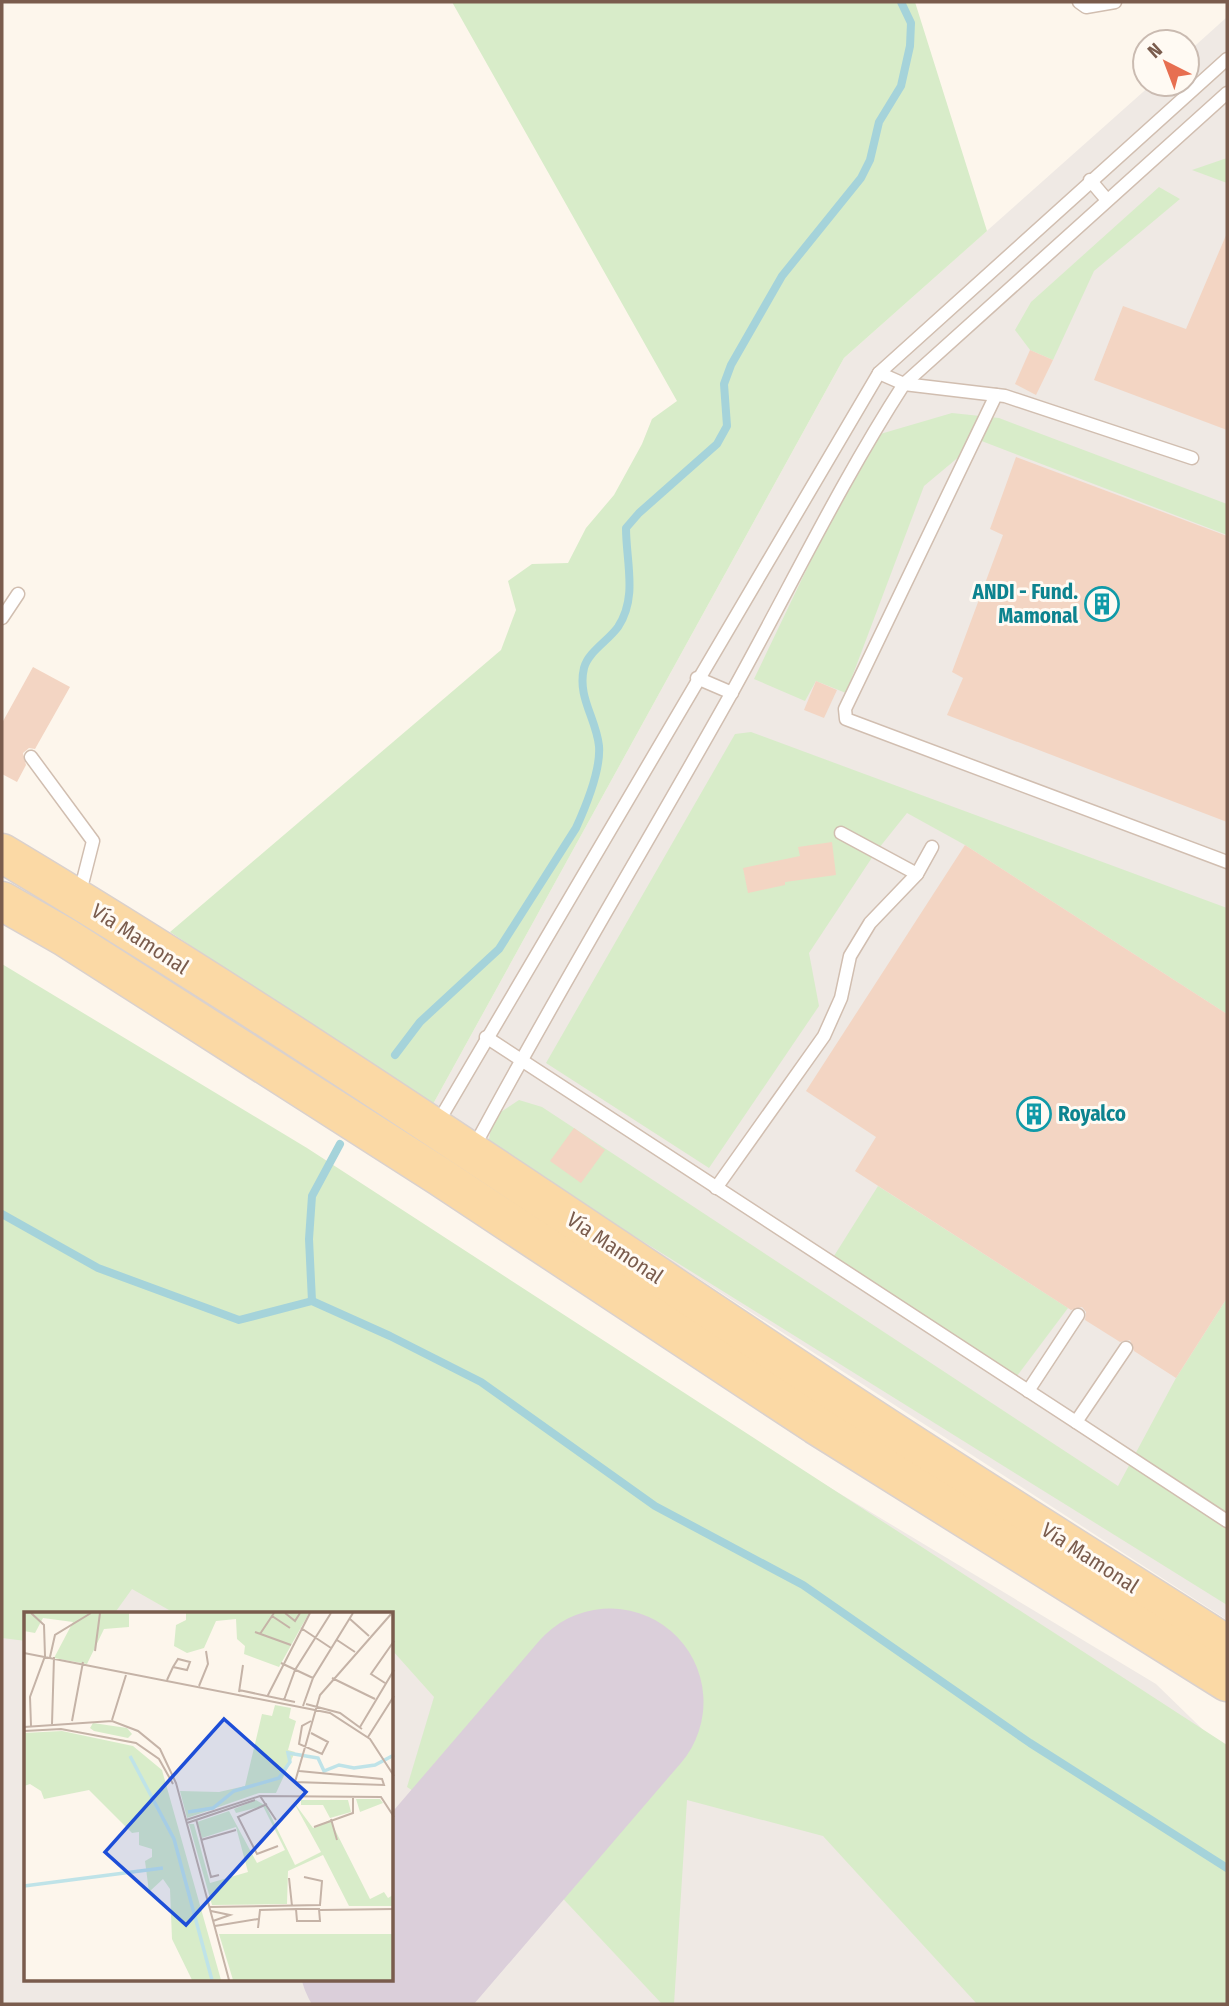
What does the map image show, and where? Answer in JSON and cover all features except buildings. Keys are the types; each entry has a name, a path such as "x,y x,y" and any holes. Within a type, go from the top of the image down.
{"main road":[{"name":"Vía Mamonal","path":"2,853 79,899 435,1129 824,1387 1227,1646"},
{"name":"Vía Mamonal","path":"2,901 65,937 417,1162 816,1425 1227,1682"}],"lane":[{"path":"1079,2 1086,7 1115,2"},
{"path":"435,1129 486,1037 879,373 1227,59"},
{"path":"471,1153 521,1060 732,693 870,437 904,384 1227,93"},
{"path":"1090,180 1107,200"},
{"path":"879,373 904,384 996,395 1192,458"},
{"path":"996,395 845,709 846,719 1227,862"},
{"path":"2,618 18,594"},
{"path":"697,678 732,693"},
{"path":"31,757 93,841 79,899"},
{"path":"841,833 917,874"},
{"path":"716,1188 824,1036 841,998 850,956 870,923 917,874 932,847"},
{"path":"486,1037 1227,1521"},
{"path":"1028,1391 1078,1315"},
{"path":"1076,1422 1126,1348"}],"shaded area":[{"path":"1227,17 1227,1620 432,1106 844,358 1136,98 1201,98 1201,40"},
{"path":"2,1012 321,1181 1156,1684 1227,1753 1227,2004 2,2004"}],"green space":[{"path":"452,2 915,2 987,231 844,358 432,1106 170,932 501,650 516,610 508,581 532,564 568,563 586,528 614,495 642,444 652,419 677,401"},
{"path":"1227,158 1227,183 1192,170"},
{"path":"1159,187 1180,199 1094,271 1053,360 1030,350 1015,330 1031,302"},
{"path":"952,413 999,418 1227,504 1227,535 979,440 924,486 846,693 816,681 805,701 754,679 870,437"},
{"path":"751,732 1227,908 1227,1014 965,845 907,813 875,853 809,953 819,1006 709,1168 546,1063 735,734"},
{"path":"2,964 307,1148 1227,1745 1227,2004 977,2004 823,1836 687,1800 674,2004 662,2004 538,1872 407,1787 434,1697 394,1652 394,1612 172,1612 132,1589 115,1612 24,1612 24,1641 2,1638"},
{"path":"519,1100 542,1107 1118,1486 1176,1378 1227,1298 1227,1605 488,1145 493,1117"},
{"path":"878,1186 1068,1308 1017,1376 834,1256"}],"waterway":[{"path":"395,1055 420,1022 499,949 576,828 592,788 599,756 597,736 583,688 584,668 590,657 618,627 628,604 630,579 626,528 639,513 717,444 727,426 724,384 731,365 782,276 861,178 870,160 879,122 901,86 910,46 911,23 901,2"},
{"path":"312,1301 309,1239 312,1196 340,1144"},
{"path":"2,1214 98,1268 239,1320 312,1301 390,1336 481,1382 655,1506 803,1585 1030,1743 1227,1868"}],"runway":[{"path":"394,1954 610,1702"}],"place":[{"name":"ANDI - Fund. Mamonal","path":"1102,604"},
{"name":"Royalco","path":"1034,1114"}]}
